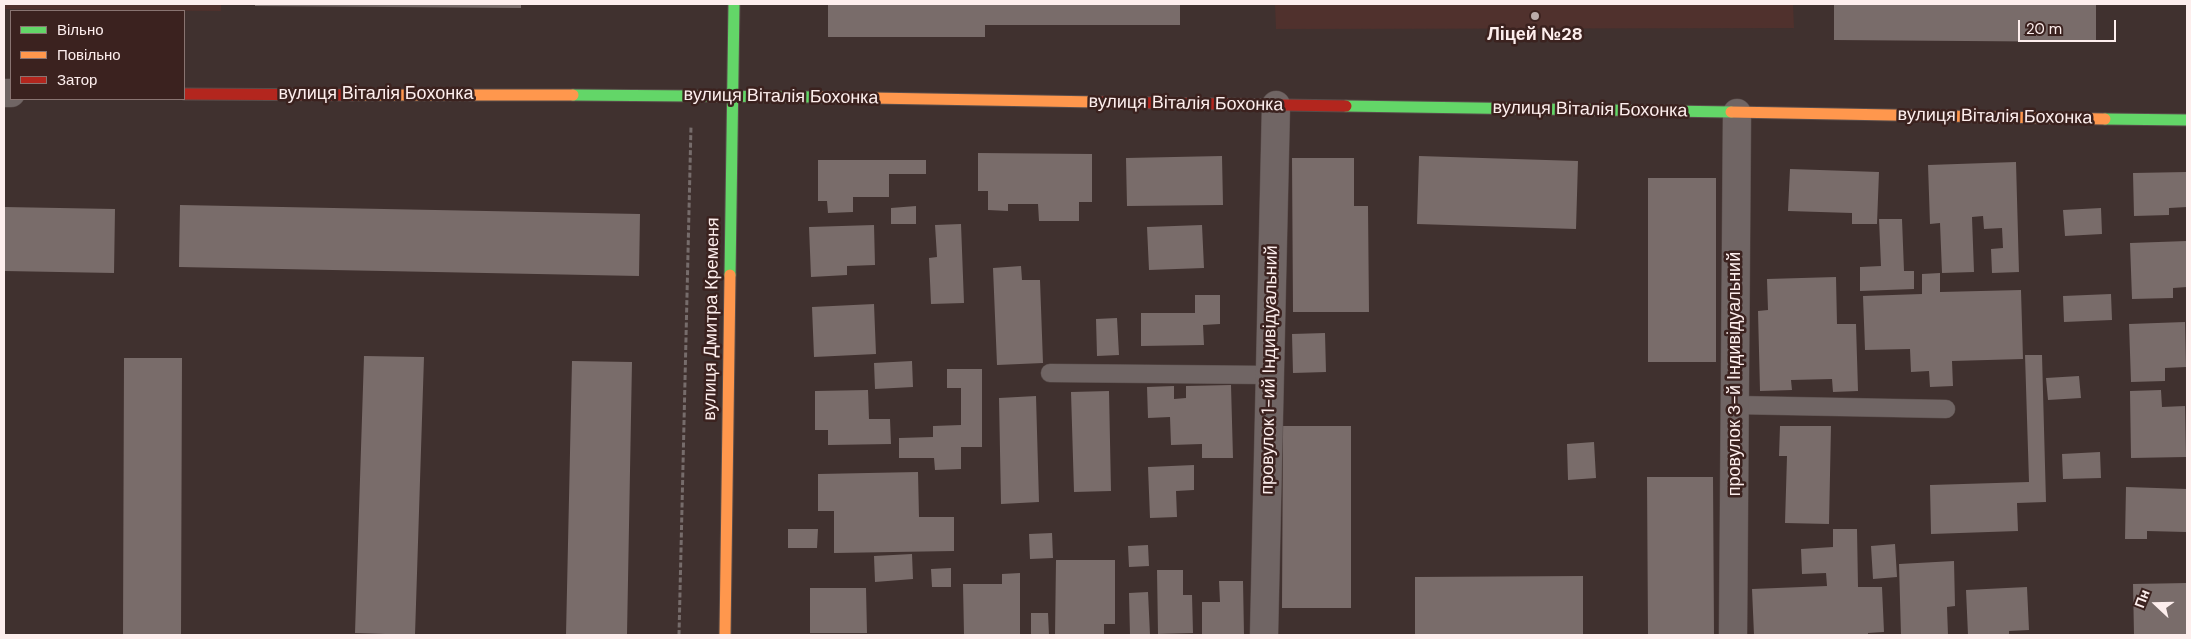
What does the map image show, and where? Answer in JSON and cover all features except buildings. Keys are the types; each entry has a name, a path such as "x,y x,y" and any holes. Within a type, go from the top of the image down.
{"street":[{"name":"вулиця Дмитра Кременя","path":"725,635 734,4"},
{"name":"вулиця Віталія Бохонка","path":"185,94 733,96 2187,120"},
{"name":"провулок 1-ий Індивідуальний","path":"1264,635 1276,105"},
{"name":"провулок 3-й Індивідуальний","path":"1733,635 1737,113"}],"lane":[{"path":"1050,373 1270,375"},
{"path":"1735,405 1946,410"}],"path":[{"path":"680,635 692,96"}],"shaded area":[{"path":"4,4 221,4 221,11 4,9"},
{"name":"Ліцей №28","path":"1275,4 1793,4 1794,28 1276,29"}],"traffic: fast":[{"path":"730,275 734,4"},
{"path":"573,95 815,97"},
{"path":"1346,106 1731,112"},
{"path":"2105,119 2187,120"}],"traffic: slow":[{"path":"355,95 573,95"},
{"path":"815,97 1098,102"},
{"path":"1731,112 2105,119"},
{"path":"725,635 730,275"}],"traffic: jam":[{"path":"185,94 355,95"},
{"path":"1098,102 1346,106"}],"place":[{"name":"Ліцей №28","path":"1535,16"}]}
